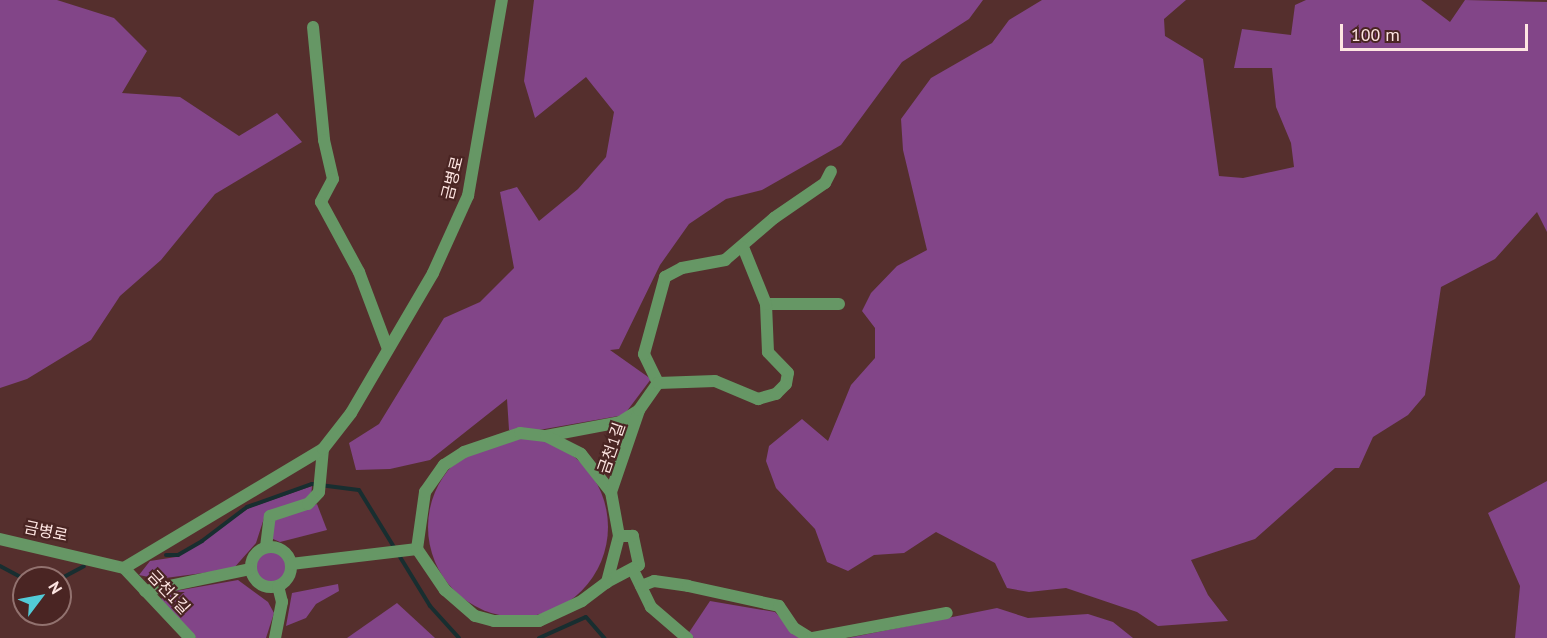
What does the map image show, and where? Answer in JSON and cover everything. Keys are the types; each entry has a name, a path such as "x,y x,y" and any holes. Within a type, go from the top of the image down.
{"street":[{"name":"금병로","path":"0,539 111,562 124,568 323,448 388,349 433,273 468,196 502,0"},
{"path":"313,27 324,140 333,179 321,202 359,272 388,349"},
{"path":"743,247 766,304 768,352 788,373 786,384 776,394 758,399 715,381 658,383 644,354 665,277 681,268 715,265 743,247 774,218 825,183 831,171"},
{"path":"766,304 838,304"},
{"name":"금천1길","path":"611,492 639,410 658,383"},
{"path":"546,436 620,422 639,410"},
{"name":"금천1길","path":"413,549 424,492 444,465 489,440 520,433 546,436 581,454 611,492"},
{"path":"266,547 285,552 291,564 288,578 278,586 260,584 250,569 252,557 266,547 270,516 308,504 321,486 323,448"},
{"path":"607,582 619,536 611,492"},
{"path":"291,564 413,549 460,605 494,621 538,621 582,601 607,582 639,565 640,555 633,536 619,536"},
{"name":"금천1길","path":"124,568 190,638"},
{"path":"145,591 250,569"},
{"path":"633,570 657,614 687,638"},
{"path":"641,586 654,581 779,606 794,628 812,638 947,613"},
{"path":"275,638 282,602 278,586"}],"shaded area":[{"path":"0,0 57,0 114,18 147,51 122,93 180,97 239,136 277,113 302,142 215,194 161,260 120,296 91,340 27,379 0,388"},
{"path":"534,0 983,0 969,19 902,62 841,145 762,190 726,199 689,224 660,265 619,349 610,350 651,379 624,415 539,430 509,430 507,399 430,460 390,469 356,470 349,443 379,424 444,318 480,302 514,268 500,192 517,187 539,221 578,189 606,157 614,112 586,77 535,118 524,81"},
{"path":"1042,0 1186,0 1164,19 1165,36 1203,59 1219,176 1243,178 1294,167 1291,143 1276,107 1272,68 1234,68 1242,29 1291,35 1295,5 1306,0 1421,0 1450,22 1465,0 1547,2 1547,232 1537,212 1495,259 1441,287 1425,395 1408,415 1373,437 1359,468 1335,468 1255,539 1191,560 1208,595 1228,621 1158,626 1137,612 1066,588 1029,592 1007,588 995,563 936,532 904,553 874,555 848,571 827,562 815,529 776,488 766,461 769,446 802,419 828,441 851,385 875,358 875,328 862,311 871,293 897,266 927,250 903,150 901,119 931,78 992,43 1009,20"},
{"path":"518,437 552,444 568,452 582,463 593,477 601,493 608,527 601,561 593,577 582,591 568,602 552,610 518,617 484,610 468,602 454,591 443,577 435,561 428,527 435,493 443,477 454,463 468,452 484,444"},
{"path":"1547,481 1547,638 1515,638 1520,586 1488,513"},
{"path":"312,486 311,498 265,515 256,543 233,569 158,579 139,575 150,561 176,557 249,508"},
{"path":"317,504 327,530 280,542 273,539 273,521"},
{"path":"271,551 282,556 287,567 282,578 271,583 260,578 255,567 260,556"},
{"path":"238,580 268,602 274,613 266,638 196,638 161,600 164,593"},
{"path":"338,584 339,591 316,604 306,618 286,626 292,593"},
{"path":"710,601 775,612 800,638 694,638 688,634"},
{"path":"397,603 435,638 347,638"},
{"path":"997,608 1028,618 1088,614 1113,622 1133,638 848,638"}],"waterway":[{"path":"166,555 178,555 202,541 247,507 312,484 359,490 430,606 459,638"},
{"path":"0,566 12,572"},
{"path":"72,572 84,566"},
{"path":"539,638 586,617 604,638"}]}
